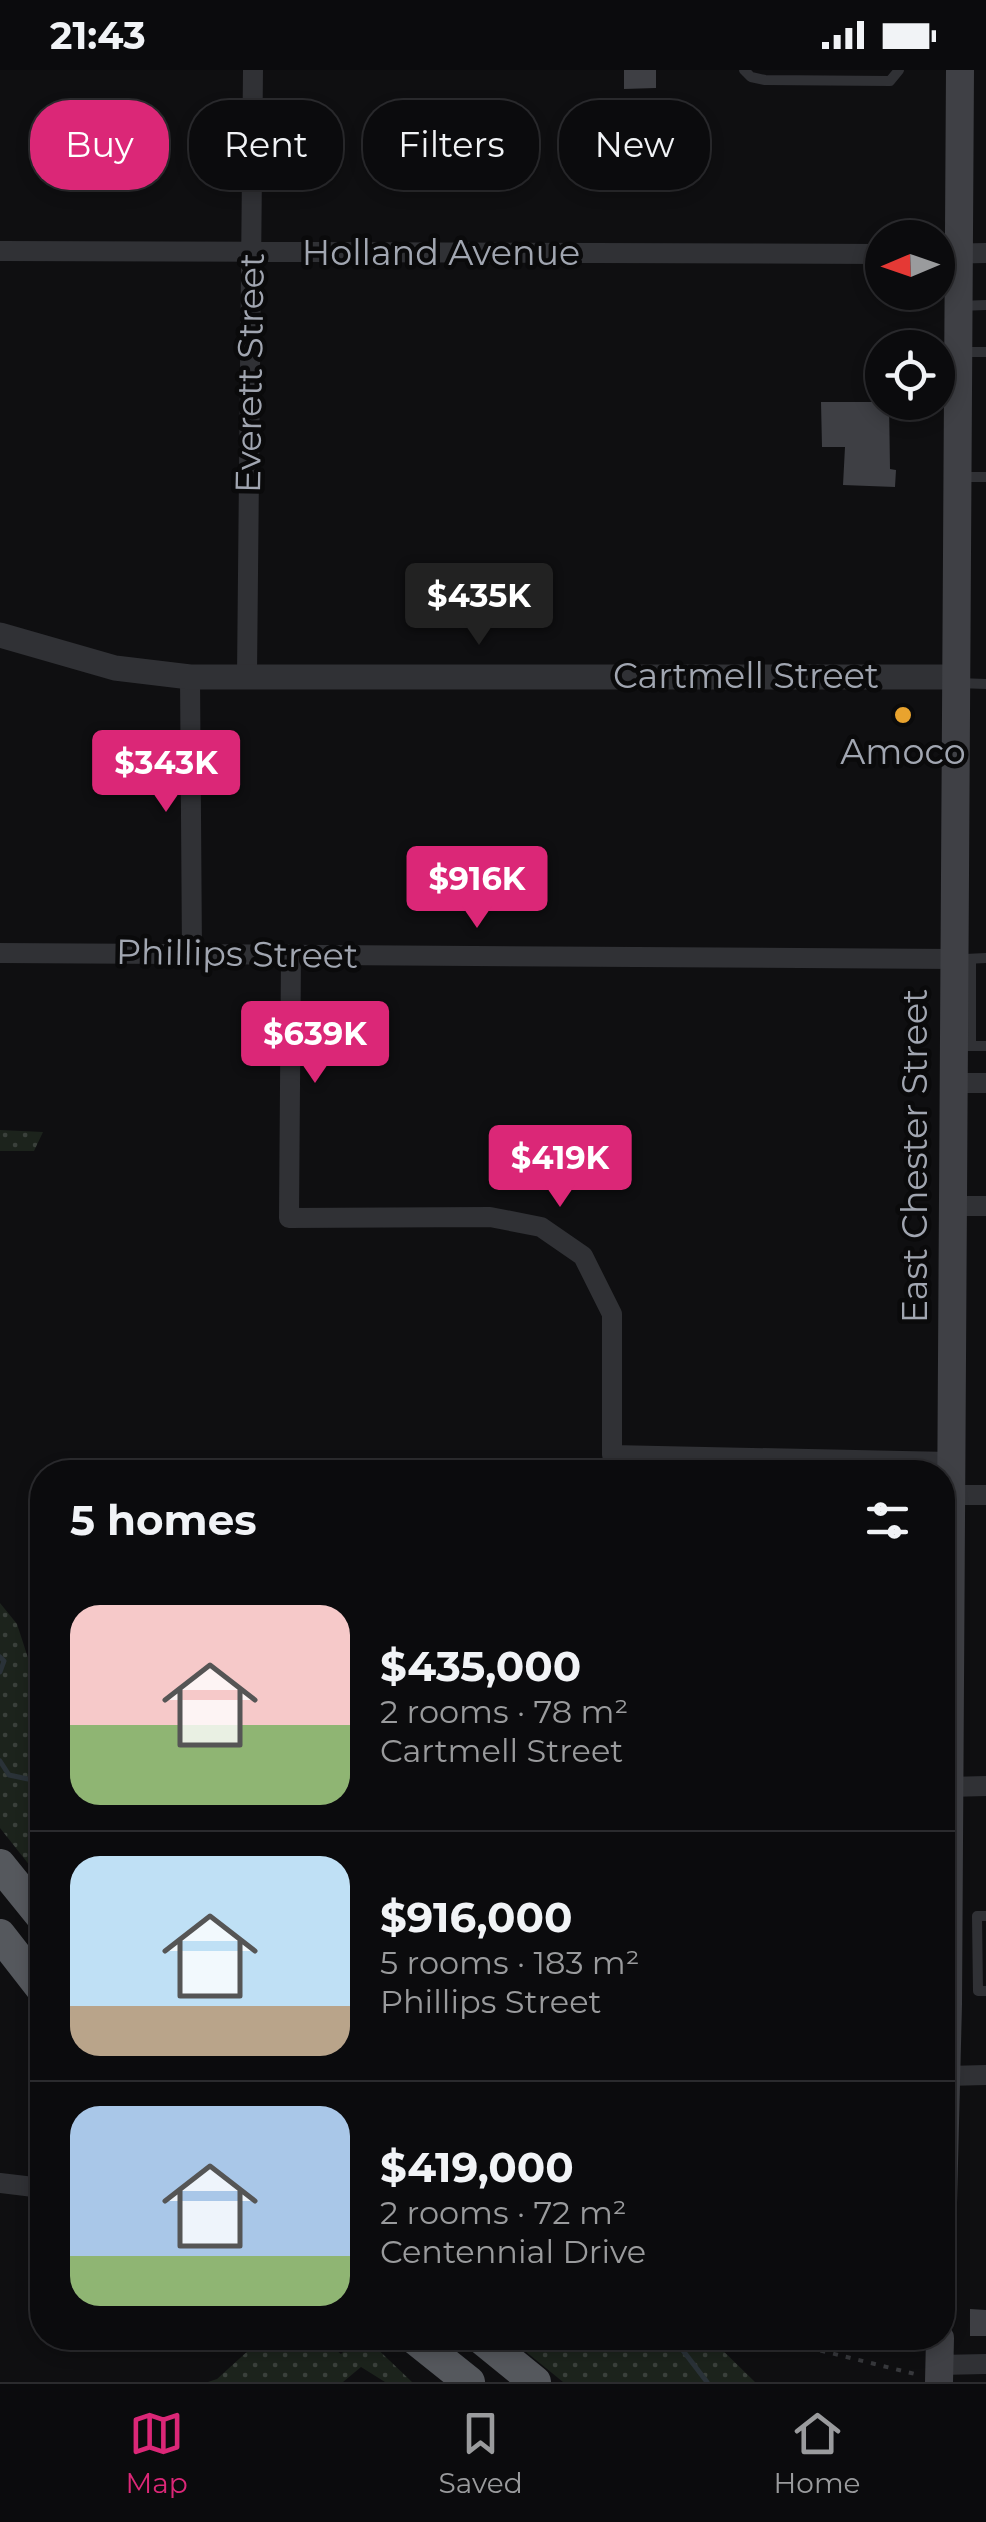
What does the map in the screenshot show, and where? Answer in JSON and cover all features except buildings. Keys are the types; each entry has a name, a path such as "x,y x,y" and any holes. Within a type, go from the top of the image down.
{"highway":[{"path":"0,1865 30,1903"},
{"path":"0,1935 30,1974"},
{"path":"429,2350 469,2382"},
{"path":"496,2350 535,2382"}],"main road":[{"name":"East Chester Street","path":"949,220 960,70"},
{"name":"East Chester Street","path":"950,1460 954,1083 962,1046 956,680 972,477 972,305 955,270"},
{"path":"482,2382 490,2350"}],"street":[{"name":"Everett Street","path":"247,675 253,70"},
{"name":"Holland Avenue","path":"0,251 865,254"},
{"path":"955,254 986,253"},
{"name":"Cartmell Street","path":"0,635 115,668 190,677 956,680"},
{"path":"190,677 192,953"},
{"name":"Phillips Street","path":"0,952 962,959"},
{"path":"290,955 289,1218 490,1217 541,1227 583,1256 612,1314 612,1455 659,1460"},
{"path":"954,1083 986,1083"},
{"path":"953,1206 986,1206"},
{"path":"955,1510 986,1495"},
{"path":"955,1787 986,1786"},
{"path":"955,2087 986,2075"},
{"path":"0,2183 30,2187"},
{"path":"935,2365 986,2364"}],"lane":[{"path":"744,70 751,77 764,80 890,81 899,70"},
{"path":"956,680 986,684"},
{"path":"962,959 986,958"},
{"path":"962,1046 986,1046"},
{"path":"955,1918 981,1916 978,1990 986,1991"},
{"path":"955,1960 977,1959"}],"path":[{"path":"813,2350 935,2365"}],"shaded area":[{"path":"0,1130 43,1132 34,1151 0,1151"},
{"path":"0,1603 17,1624 30,1664 30,1866 0,1828"},
{"path":"249,2350 336,2350 341,2354 345,2350 379,2350 412,2382 385,2382 361,2367 343,2382 208,2382 217,2379"},
{"path":"524,2350 722,2350 755,2382 563,2382"}],"waterway":[{"path":"0,1657 4,1661 0,1672"},
{"path":"0,1761 9,1775 30,1779"},
{"path":"683,2350 707,2382"}],"place":[{"name":"Amoco","path":"903,715"}]}
